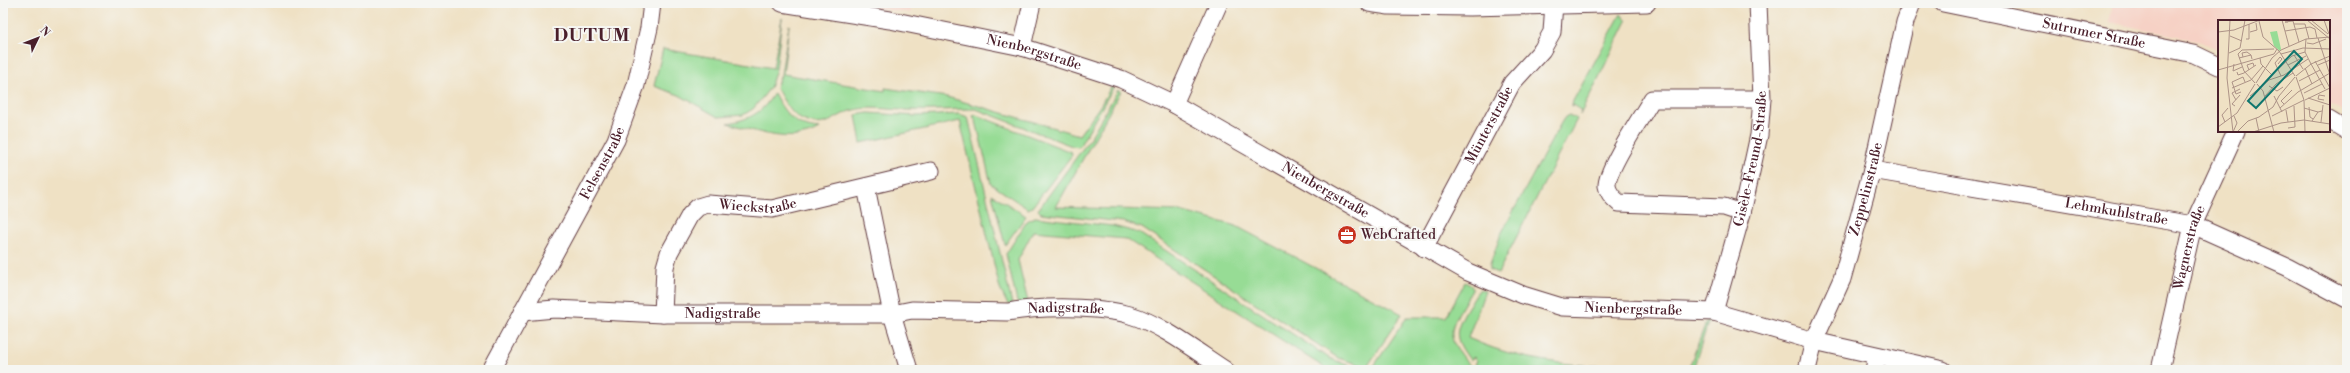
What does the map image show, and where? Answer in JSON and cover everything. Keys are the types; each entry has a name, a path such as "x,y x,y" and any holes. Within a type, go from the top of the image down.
{"street":[{"name":"Felsenstraße","path":"491,370 616,140 636,85 650,28 652,3"},
{"name":"Nienbergstraße","path":"782,3 890,20 1022,47 1121,79 1174,104 1468,272 1523,295 1562,307 1714,312 1814,341 1875,363 1943,370"},
{"path":"1022,47 1032,3"},
{"path":"1174,104 1219,3"},
{"path":"1369,3 1389,6 1647,3"},
{"name":"Gisèle-Freund-Straße","path":"1714,312 1742,213 1759,135 1762,99 1758,3"},
{"name":"Zeppelinstraße","path":"1807,370 1814,341 1842,279 1872,170 1905,22 1912,3"},
{"name":"Sutrumer Straße","path":"1943,3 2194,54 2218,66"},
{"name":"Münterstraße","path":"1424,248 1512,83 1542,50 1552,32 1554,5"},
{"path":"1742,213 1724,207 1619,203 1612,197 1607,186 1611,171 1652,99 1762,99"},
{"path":"2330,121 2347,131"},
{"name":"Wagnerstraße","path":"2160,370 2193,225 2236,132"},
{"name":"Lehmkuhlstraße","path":"1872,170 2193,225 2287,267 2347,299"},
{"name":"Wieckstraße","path":"663,314 664,267 669,253 690,215 698,207 708,204 772,209 931,172"},
{"path":"866,187 892,314 909,370"},
{"name":"Nadigstraße","path":"522,312 554,309 663,314 892,314 912,310 1008,312 1024,309 1098,310 1130,315 1157,328 1225,370"}],"shaded area":[{"path":"842,3 909,3 911,13"},
{"path":"2113,3 2347,3 2347,114 2330,104 2330,20 2218,20 2218,50 2196,40 2109,22"}],"green space":[{"path":"1621,14 1627,21 1580,115 1581,111 1574,105 1572,106 1573,101"},
{"path":"782,18 776,69 770,88 753,109 743,115 718,117 679,95 654,86 663,49 773,68"},
{"path":"789,25 783,74 885,91 885,88 947,97 1079,135 1100,106 1111,87 1113,88 1079,147 1072,146 976,109 899,110 865,108 845,113 831,121 821,124 808,122 797,117 793,113 785,103 776,87 781,75"},
{"path":"1118,90 1121,91 1056,207 1180,211 1236,226 1402,314 1367,367 1338,358 1142,228 1123,222 1041,213 1038,210 1089,140"},
{"path":"774,93 786,113 791,118 803,125 819,129 809,134 786,137 763,133 728,123 755,114 765,106"},
{"path":"868,113 916,116 959,114 968,117 1012,304 1008,305 1000,289 960,121 861,143 856,115"},
{"path":"976,115 1071,152 1072,155 1032,207 1028,209 991,184 976,121 973,116"},
{"path":"1569,115 1577,119 1498,273 1490,270 1490,264 1501,234 1561,123 1565,117"},
{"path":"992,194 1026,216 1005,245"},
{"path":"1035,217 1113,226 1139,233 1329,358 1360,370 1328,370 1126,239 1033,231 1018,260 1028,302 1020,305 1017,302 1006,254 1027,221"},
{"path":"1465,282 1472,286 1472,290 1458,314 1452,331 1456,348 1474,370 1372,369 1407,317 1446,317"},
{"path":"1480,289 1485,291 1468,338 1520,356 1546,361 1628,367 1683,366 1682,370 1482,370 1475,364 1477,361 1474,357 1470,360 1464,352 1457,334 1463,315"},
{"path":"1707,320 1709,320 1693,369 1695,370 1688,370"}],"place":[{"name":"WebCrafted","path":"1347,235"}],"district":[{"name":"DUTUM","path":"592,35"}]}
